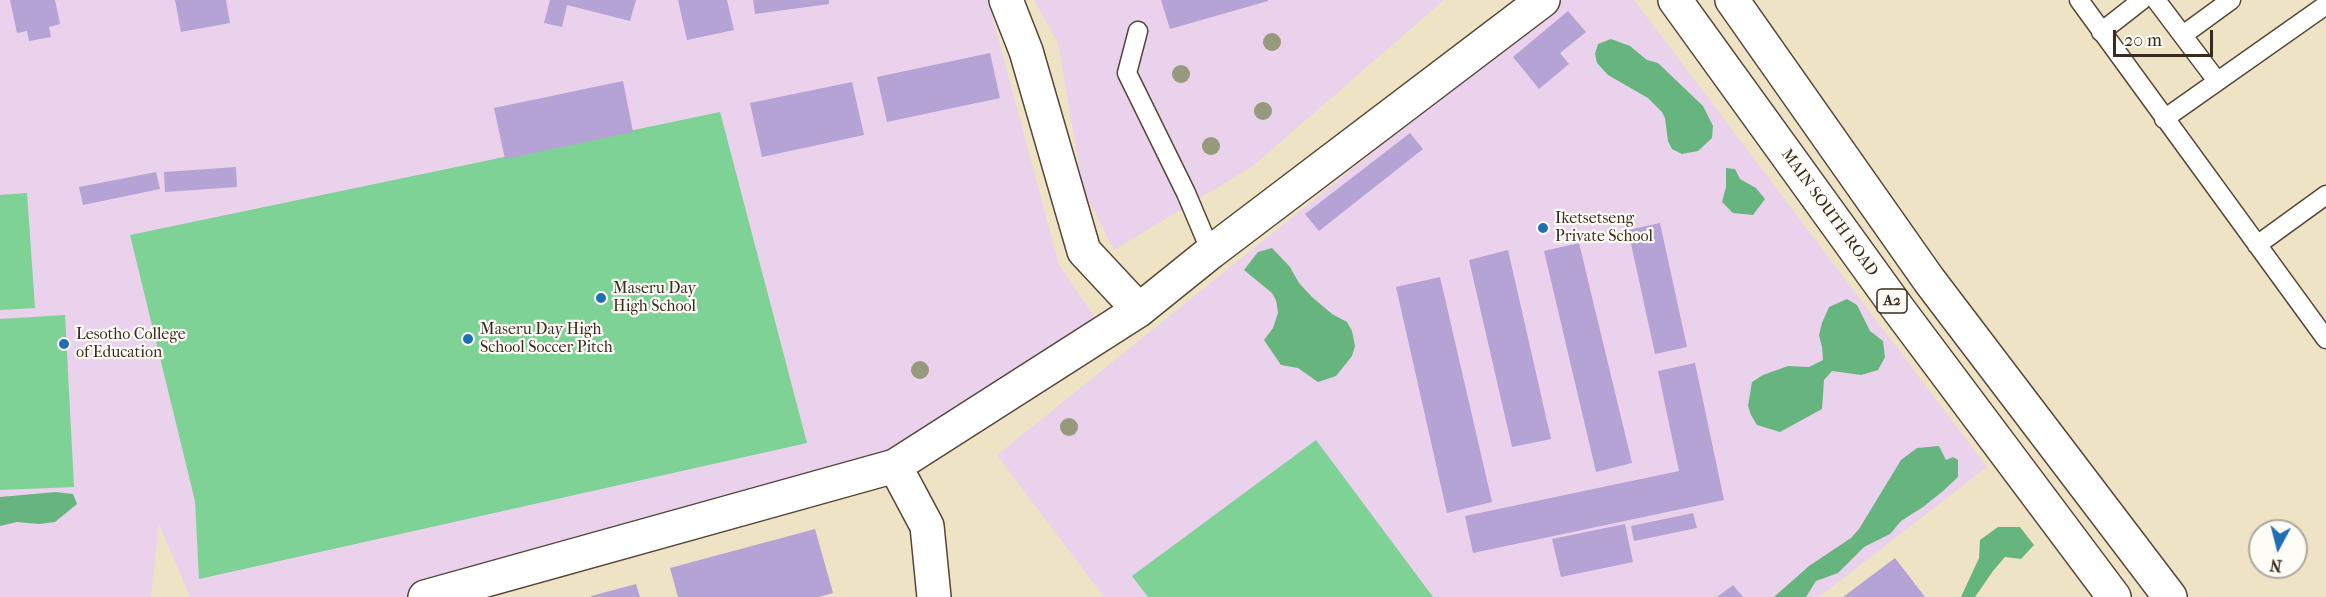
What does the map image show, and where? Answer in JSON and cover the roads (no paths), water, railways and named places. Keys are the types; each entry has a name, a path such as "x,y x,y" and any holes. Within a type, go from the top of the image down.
{"street":[{"path":"1006,0 1026,51 1084,251 1138,310"},
{"path":"425,597 894,466 1138,310 1543,0"},
{"name":"MAIN SOUTH ROAD","path":"1675,0 1899,310 2114,597"},
{"name":"A2","path":"1732,0 1929,280 2170,597"},
{"path":"894,466 927,526 934,597"}],"lane":[{"path":"2079,0 2326,339"},
{"path":"2101,32 2142,0"},
{"path":"2156,0 2217,81"},
{"path":"2183,35 2231,0"},
{"path":"2164,119 2326,5"},
{"path":"1138,31 1127,73 1186,193 1211,252"},
{"path":"2257,245 2326,195"}],"place":[{"name":"Iketsetseng Private School","path":"1543,228"},
{"name":"Maseru Day High School","path":"601,298"},
{"name":"Maseru Day High School Soccer Pitch","path":"468,339"},
{"name":"Lesotho College of Education","path":"64,344"}]}
